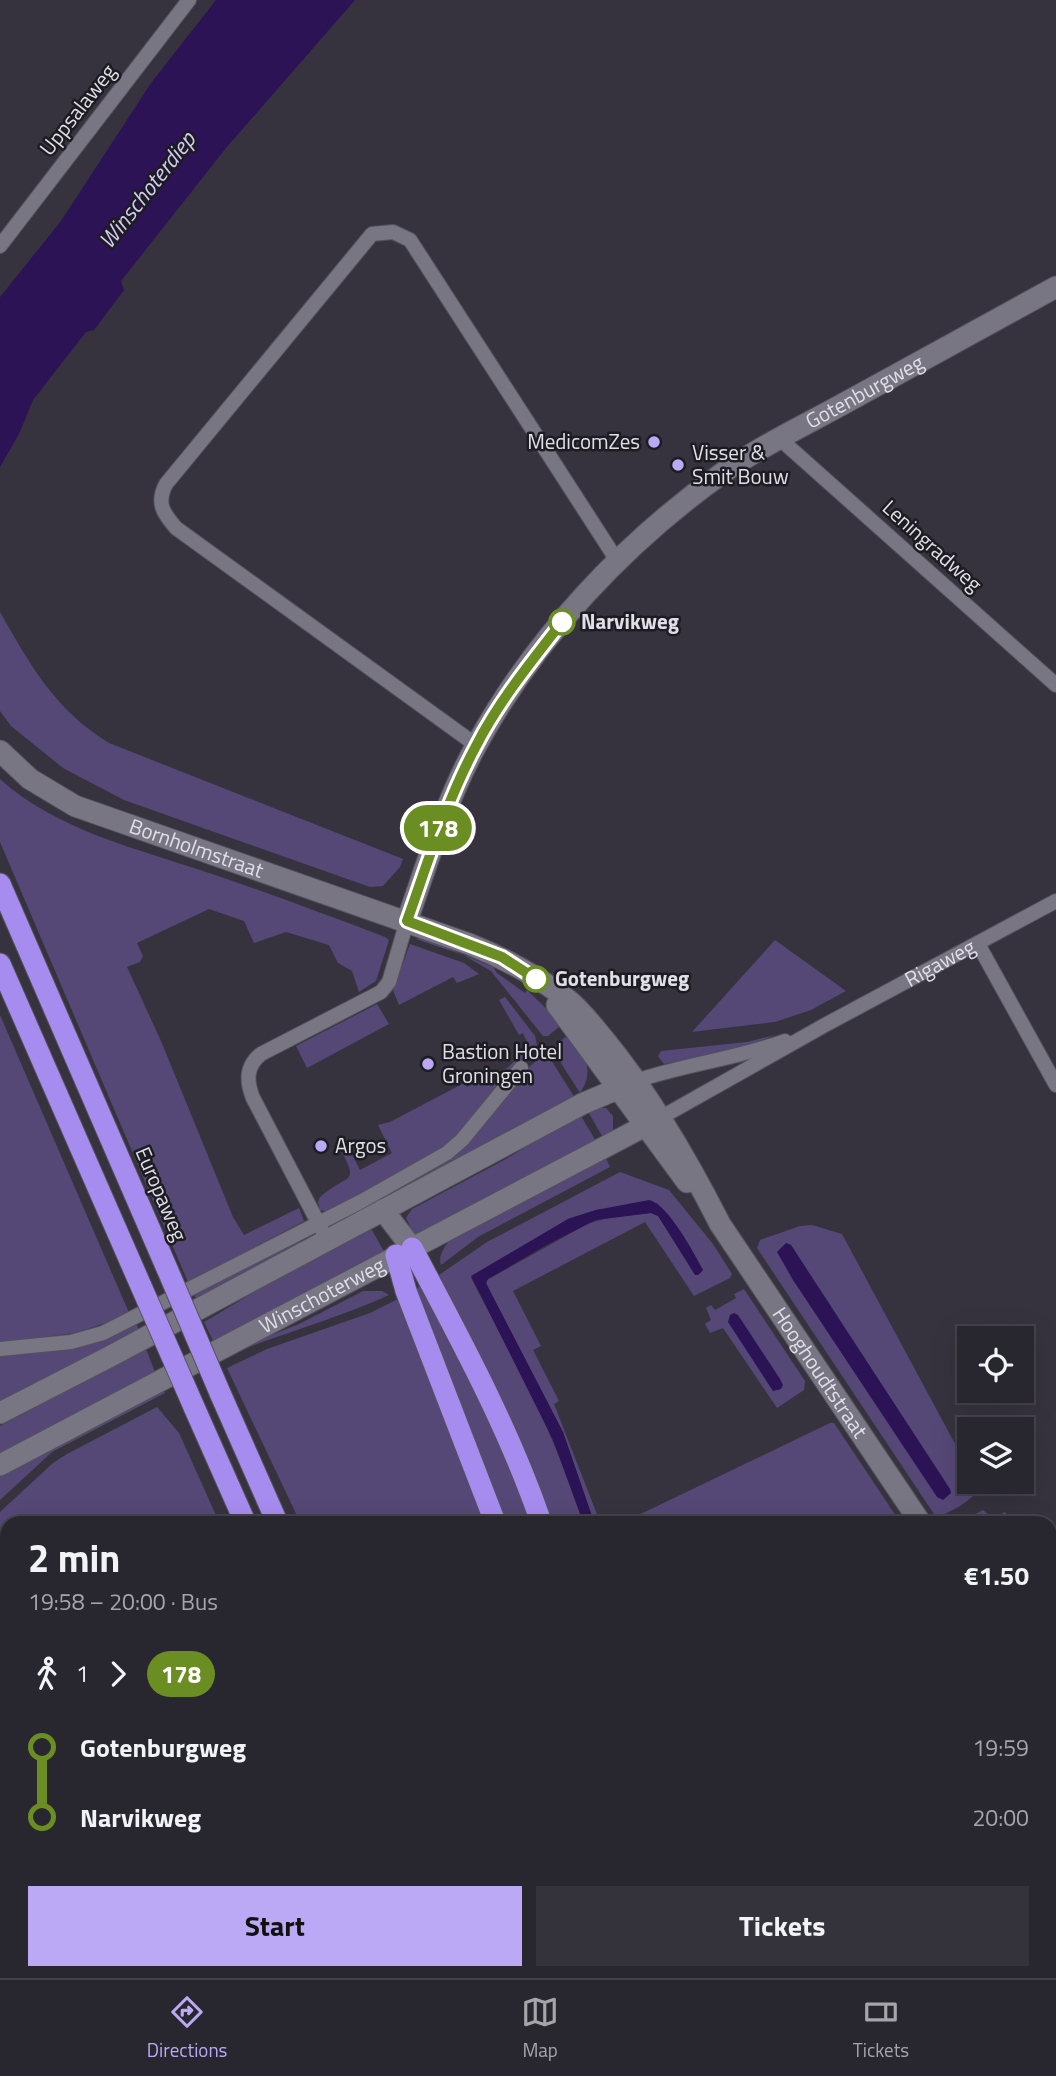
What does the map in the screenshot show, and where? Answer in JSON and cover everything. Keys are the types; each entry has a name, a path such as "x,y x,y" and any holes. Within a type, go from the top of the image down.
{"highway":[{"name":"Europaweg","path":"0,884 274,1516"},
{"path":"0,964 242,1516"},
{"path":"404,1252 406,1291 493,1516"},
{"path":"404,1252 497,1410 523,1470 539,1516"},
{"path":"239,1436 286,1516"}],"street":[{"name":"Uppsalaweg","path":"0,246 190,0"},
{"path":"476,745 176,528 161,512 161,494 166,484 372,234 393,232 410,240 618,562"},
{"name":"Gotenburgweg","path":"407,921 442,817 476,745 505,697 566,616 618,562 670,513 714,480 780,439 1056,287"},
{"name":"Leningradweg","path":"780,439 1056,684"},
{"name":"Bornholmstraat","path":"0,751 30,779 75,806 407,921 502,957 536,979 588,1046 627,1085"},
{"name":"Rigaweg","path":"653,1123 1056,901"},
{"path":"323,1232 253,1098 248,1084 249,1070 261,1054 381,992 389,982 407,921"},
{"path":"978,944 1056,1085"},
{"name":"Rigaweg","path":"627,1085 664,1071 755,1052 825,1026"},
{"path":"0,1413 323,1232 447,1153 462,1140 521,1068"},
{"path":"0,1349 71,1342 103,1333 323,1232 383,1210 582,1104 627,1085"},
{"name":"Hooghoudtstraat","path":"627,1085 916,1516"},
{"name":"Winschoterweg","path":"0,1465 653,1123"},
{"path":"383,1210 404,1252"}],"shaded area":[{"path":"0,612 22,650 59,701 73,716 109,743 403,859 400,867 383,886 370,887 124,800 63,768 11,726 0,711"},
{"path":"0,779 22,797 72,825 275,896 389,940 376,981 359,992 352,971 338,963 329,945 286,932 254,943 244,921 209,909 137,943 143,956 140,962 127,967 161,1041 233,1217 244,1235 299,1208 304,1221 188,1282 0,842"},
{"path":"422,938 493,967 497,973 525,993 527,990 553,1015 560,1026 548,1036 543,1036 491,971 463,955 416,939"},
{"path":"775,940 846,991 811,1010 775,1022 692,1032"},
{"path":"410,944 464,963 479,974 457,983 453,977 399,1005 393,990"},
{"path":"505,997 535,1036 537,1045 476,1119 443,1148 372,1189 325,1211 320,1210 320,1197 345,1180 350,1172 336,1141 343,1137 360,1170 392,1153 378,1125 390,1122 464,1083 467,1087 507,1068 527,1049 529,1046 523,1033 519,1035 499,1000"},
{"path":"377,1004 389,1024 307,1068 296,1046"},
{"path":"0,1015 130,1315 75,1333 0,1343"},
{"path":"775,1035 745,1047 664,1064 658,1056 661,1051 747,1042"},
{"path":"571,1036 586,1063 587,1077 580,1093 552,1049 564,1038"},
{"path":"546,1052 575,1098 353,1217 337,1221 463,1148 528,1068"},
{"path":"606,1108 613,1116 613,1130 605,1141 587,1110"},
{"path":"581,1116 597,1143 416,1239 406,1218 412,1209"},
{"path":"604,1154 610,1167 478,1237 441,1265 442,1252 455,1234"},
{"path":"620,1172 669,1190 713,1244 732,1274 730,1278 694,1296 645,1222 513,1291 541,1346 533,1350 559,1401 554,1404 598,1516 592,1516 563,1432 486,1286 487,1280 589,1223 651,1213 658,1216 698,1275 703,1270 681,1234 657,1203 596,1210 568,1219 471,1278 536,1402 581,1516 548,1516 440,1282 439,1275 487,1242"},
{"path":"812,1225 842,1234 957,1447 957,1494 974,1494 971,1498 941,1516 934,1514 757,1248 760,1240 800,1226","holes":["786,1243 791,1245 865,1362 793,1280"]},
{"path":"367,1226 386,1255 215,1345 204,1322 325,1248"},
{"path":"305,1236 297,1248 196,1299 193,1292"},
{"path":"423,1284 476,1383 533,1516 499,1516 414,1290"},
{"path":"744,1289 805,1381 804,1390 777,1408 723,1328 710,1333 705,1324 711,1320 706,1308 711,1305 715,1310 736,1298 734,1294"},
{"path":"363,1291 382,1291 389,1295 223,1358 222,1355 299,1324"},
{"path":"396,1300 400,1301 485,1516 297,1516 227,1368 267,1349 370,1313"},
{"path":"136,1323 140,1332 0,1403 0,1356 85,1346"},
{"path":"146,1349 157,1377 0,1458 0,1426"},
{"path":"162,1388 165,1393 52,1452 0,1500 0,1474"},
{"path":"157,1407 179,1433 216,1516 0,1516 0,1512 53,1463"},
{"path":"834,1423 896,1516 636,1516"},
{"path":"983,1510 990,1516 971,1516"}],"water":[{"name":"Winschoterdiep","path":"216,0 355,0 226,148 121,281 124,290 94,330 86,332 33,400 19,434 0,467 0,297 61,221 151,83"},
{"path":"649,1200 656,1203 680,1230 703,1270 695,1275 658,1216 651,1213 596,1220 548,1244 488,1279 486,1283 563,1432 592,1516 581,1516 553,1440 471,1276 568,1219 596,1210"},
{"path":"786,1243 791,1245 950,1489 951,1493 943,1500 937,1497 793,1280 777,1252"},
{"path":"730,1315 738,1315 780,1379 783,1385 781,1389 773,1391 728,1322"}],"bus line":[{"name":"178","path":"536,979 502,957 407,921 442,817 476,745 505,697 562,622"}],"place":[{"name":"MedicomZes","path":"654,442"},
{"name":"Visser & Smit Bouw","path":"678,465"},
{"name":"Narvikweg","path":"562,622"},
{"name":"Gotenburgweg","path":"536,979"},
{"name":"Bastion Hotel Groningen","path":"428,1064"},
{"name":"Argos","path":"321,1146"}]}
